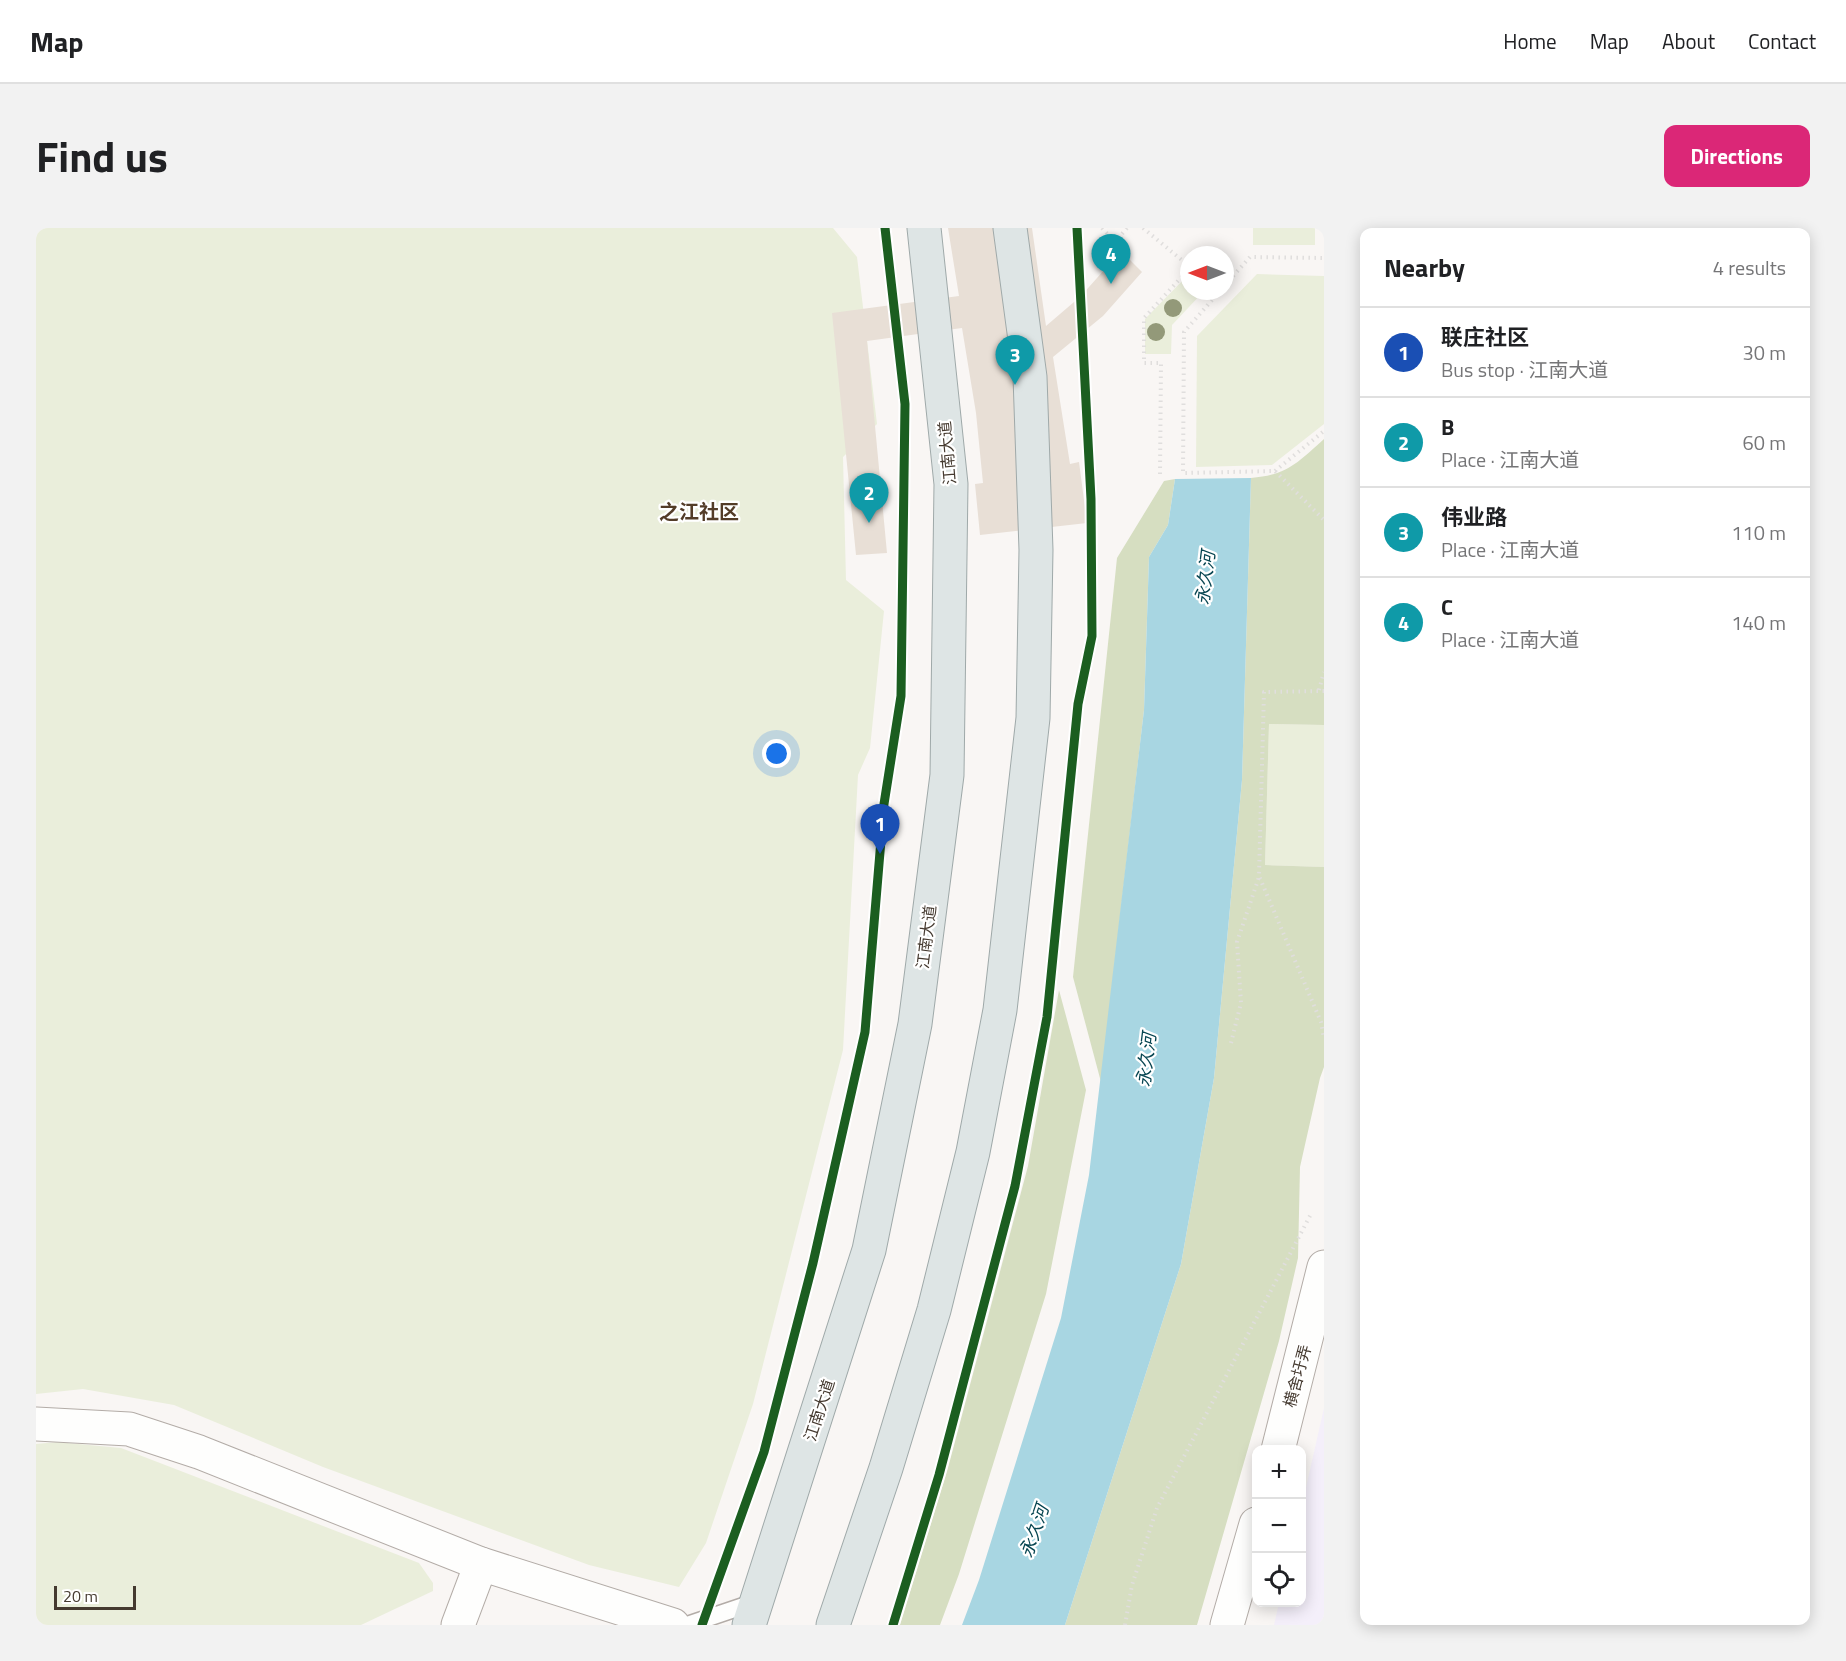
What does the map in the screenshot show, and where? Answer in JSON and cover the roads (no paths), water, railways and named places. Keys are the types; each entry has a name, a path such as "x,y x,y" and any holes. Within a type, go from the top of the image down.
{"main road":[{"name":"江南大道","path":"754,1613 869,1250 915,1024 947,775 951,484 924,228"},
{"path":"833,1625 886,1468 934,1310 973,1152 1000,1011 1033,718 1036,550 1030,377 1010,228"}],"street":[{"name":"横舍圩弄","path":"1279,1445 1324,1268"},
{"path":"36,1424 129,1429 139,1432 199,1452 609,1615 673,1625"},
{"path":"1227,1625 1252,1541"},
{"path":"458,1625 481,1564"}],"lane":[{"path":"687,1625 754,1613"}],"water":[{"name":"永久河","path":"1251,478 1242,780 1214,1078 1181,1264 1065,1625 962,1625 979,1580 1061,1318 1089,1175 1144,710 1149,557 1168,525 1175,479"}],"place":[{"name":"C","path":"1111,284"},
{"name":"伟业路","path":"1015,385"},
{"name":"B","path":"869,523"},
{"name":"联庄社区","path":"880,854"}],"district":[{"name":"之江社区","path":"699,511"}]}
